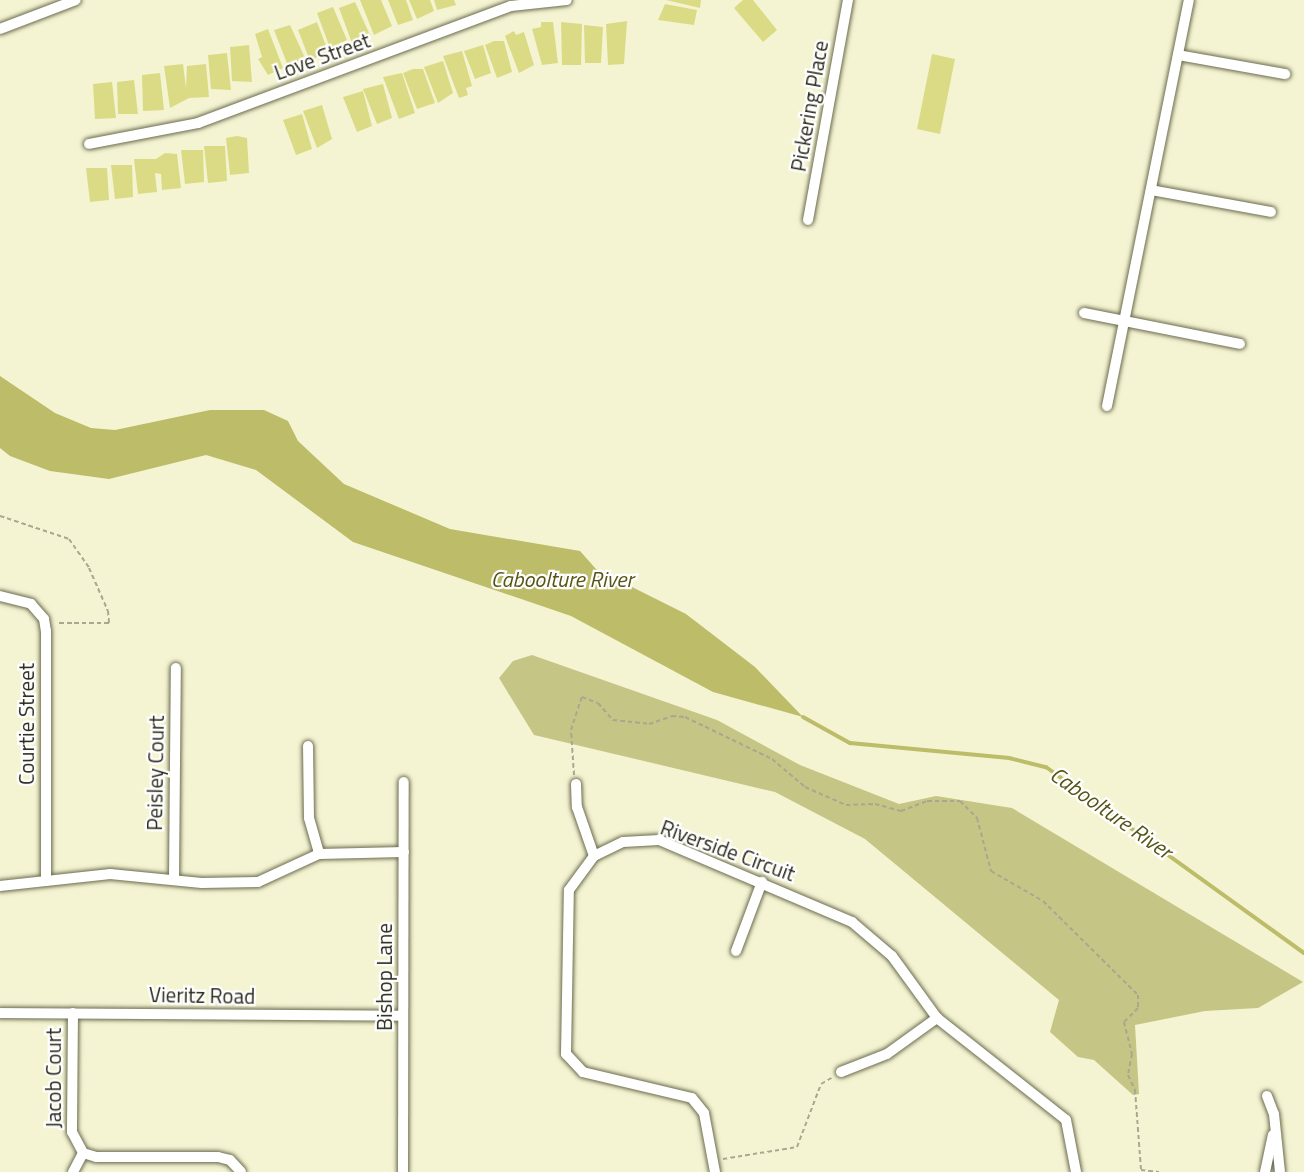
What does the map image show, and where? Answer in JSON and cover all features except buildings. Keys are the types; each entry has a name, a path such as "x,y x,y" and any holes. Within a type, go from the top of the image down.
{"street":[{"path":"0,29 76,0"},
{"name":"Love Street","path":"89,144 198,123 511,6 567,0"},
{"name":"Pickering Place","path":"808,220 848,0"},
{"path":"1107,406 1189,0"},
{"path":"1178,55 1285,74"},
{"path":"1151,190 1271,212"},
{"path":"1084,313 1240,344"},
{"name":"Courtie Street","path":"0,596 31,604 44,619 46,631 46,881"},
{"name":"Peisley Court","path":"174,878 176,668"},
{"path":"308,746 309,818 318,854"},
{"name":"Bishop Lane","path":"403,1172 404,782"},
{"path":"576,784 577,807 594,856"},
{"name":"Riverside Circuit","path":"715,1172 704,1113 692,1098 583,1072 566,1054 568,899 574,880 594,856 623,842 659,840 818,904 876,939 937,1018 1066,1120 1076,1172"},
{"path":"0,886 110,874 258,882 318,854 404,852"},
{"path":"736,951 762,882"},
{"name":"Vieritz Road","path":"0,1013 403,1016"},
{"name":"Jacob Court","path":"73,1013 72,1132 83,1153 73,1172"},
{"path":"841,1072 887,1054 937,1018"},
{"path":"1267,1096 1275,1126 1280,1172"},
{"path":"1265,1172 1275,1126"},
{"path":"83,1153 96,1157 218,1157 230,1160 241,1172"}],"path":[{"path":"0,516 69,539 89,568 108,610 109,624 57,623"},
{"path":"576,784 571,730 582,697 591,698 613,720 649,724 672,716 685,717 772,759 805,787 846,805 875,804 901,811 927,801 960,801 977,818 991,871 1044,901 1138,995 1138,1008 1125,1022 1132,1054 1128,1075 1135,1090 1142,1170 1159,1172"},
{"path":"714,1160 797,1147 821,1084 841,1072"}],"green space":[{"path":"532,655 717,720 800,765 899,804 936,796 1012,808 1303,982 1258,1008 1205,1011 1135,1025 1139,1094 1133,1095 1094,1060 1078,1057 1050,1032 1059,1000 865,839 775,792 534,735 499,678 513,661"}],"water":[{"name":"Caboolture River","path":"0,376 55,413 91,428 115,430 210,410 264,410 288,421 298,441 344,484 450,529 580,551 596,569 686,614 755,667 803,717 713,692 571,616 353,542 256,470 206,455 109,479 50,471 10,456 0,448"}],"waterway":[{"name":"Caboolture River","path":"803,717 850,743 1009,758 1046,767 1304,953"}]}
